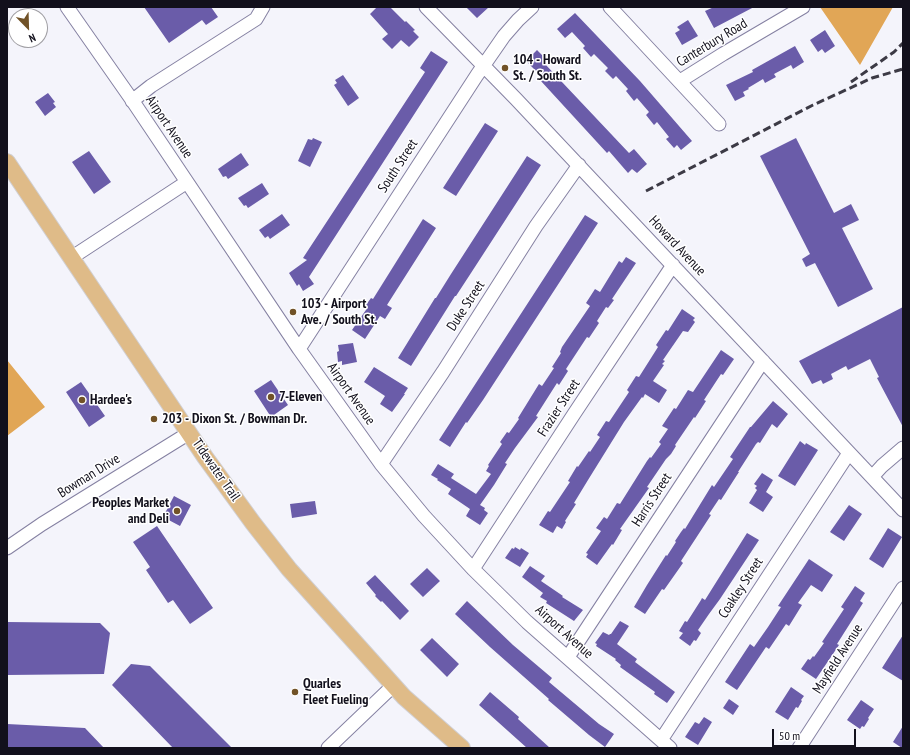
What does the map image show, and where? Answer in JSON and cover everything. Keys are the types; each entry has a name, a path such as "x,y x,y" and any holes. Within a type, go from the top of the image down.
{"main road":[{"name":"Tidewater Trail","path":"7,162 189,433 253,523 290,569 404,696 462,748"}],"street":[{"path":"132,101 151,86 256,19 263,7"},
{"name":"Howard Avenue","path":"426,7 673,265 903,510"},
{"name":"South Street","path":"299,349 504,36 532,7"},
{"path":"610,7 719,124"},
{"name":"Canterbury Road","path":"680,82 723,54 803,7"},
{"name":"Airport Avenue","path":"71,9 299,349 381,464 424,516 473,569 527,622 665,744"},
{"name":"Duke Street","path":"381,464 443,372 536,226 579,166"},
{"path":"71,258 187,182"},
{"name":"Frazier Street","path":"473,569 673,265"},
{"name":"Harris Street","path":"568,657 763,361"},
{"name":"Bowman Drive","path":"7,548 42,524 189,433"},
{"path":"872,477 903,448"},
{"name":"Coakley Street","path":"665,744 849,453"},
{"name":"Mayfield Avenue","path":"799,748 903,588"},
{"path":"328,748 394,685"}],"shaded area":[{"path":"820,7 893,7 860,65"},
{"path":"7,360 45,407 7,436"}],"building":[{"path":"144,7 211,7 218,17 206,25 202,20 169,43"},
{"path":"377,7 390,7 415,30 413,31 419,37 409,47 401,40 392,49 382,39 388,34 370,14"},
{"path":"466,7 489,7 477,18"},
{"path":"714,7 754,7 714,28 705,11"},
{"path":"575,13 640,81 692,141 681,150 677,145 674,148 666,139 669,137 657,122 654,125 646,115 649,112 637,98 634,101 626,91 628,89 616,76 613,79 605,71 608,68 594,54 591,57 583,48 585,46 572,32 565,38 557,29"},
{"path":"688,20 698,36 682,45 675,33 680,30 677,27"},
{"path":"825,30 835,46 825,53 822,49 818,52 810,40"},
{"path":"795,46 804,62 793,69 791,65 774,74 776,77 765,83 763,79 743,92 745,96 735,101 726,85 753,72 752,70"},
{"path":"537,50 548,61 545,64 629,153 634,149 647,164 637,173 632,169 628,173 609,151 607,153 540,80 543,78 526,61"},
{"path":"431,51 448,62 309,277 314,284 303,291 299,284 297,286 289,273 307,260 303,258 425,72 420,68"},
{"path":"343,75 359,98 348,106 334,85 337,83 335,80"},
{"path":"48,93 55,102 53,103 56,107 45,116 35,102"},
{"path":"485,123 498,131 456,196 443,188"},
{"path":"313,138 322,142 310,167 298,161 308,139 312,140"},
{"path":"796,138 834,213 851,204 859,220 842,228 873,289 838,307 815,263 806,267 802,259 810,254 760,156"},
{"path":"89,151 111,182 94,194 72,162"},
{"path":"241,153 249,165 228,179 226,176 223,177 218,169"},
{"path":"527,156 541,165 411,366 398,358"},
{"path":"262,183 269,194 248,208 246,205 244,206 238,198"},
{"path":"282,214 290,225 270,239 268,236 265,238 259,230"},
{"path":"585,215 598,223 483,400 467,423 466,422 450,447 439,440"},
{"path":"423,219 436,228 387,305 392,308 385,319 380,316 365,339 352,330 368,307 366,305 371,298 373,299"},
{"path":"626,257 636,263 612,299 614,300 608,308 606,307 597,321 599,323 589,338 587,337 566,369 568,371 559,385 557,383 536,416 538,417 505,463 507,464 480,505 485,508 484,510 488,513 480,525 466,516 470,509 448,494 451,489 431,475 438,464 454,474 451,478 476,494 491,474 486,471 489,466 488,465 502,444 500,442 507,432 509,433 519,419 518,418 539,384 542,386 554,368 552,367 561,353 562,347 590,306 586,303 595,289 600,292 619,261 622,263"},
{"path":"903,307 903,427 877,378 879,377 870,359 848,370 846,366 831,374 833,379 823,384 821,380 812,384 799,361"},
{"path":"682,309 695,318 693,320 695,322 688,332 683,331 663,360 665,361 662,364 664,365 653,381 667,390 659,403 645,394 643,398 642,397 624,422 574,503 576,504 565,521 566,522 562,529 557,526 553,533 539,525 548,511 550,512 570,482 568,481 577,466 578,467 589,451 590,452 600,437 597,435 606,421 609,422 629,392 627,390 636,376 639,377 658,347 656,345 666,330 668,331"},
{"path":"353,343 357,362 342,365 342,361 338,362 338,345"},
{"path":"721,350 734,359 723,375 721,374 704,400 706,401 695,418 694,417 675,445 676,446 671,454 647,487 649,488 620,529 622,530 613,545 612,544 597,565 586,557 588,554 586,553 601,531 596,528 604,517 607,519 617,503 620,504 647,461 661,444 659,442 668,429 662,426 674,408 676,409 688,390 693,392"},
{"path":"374,367 408,388 392,412 380,404 385,396 364,382"},
{"name":"7-Eleven","path":"271,380 288,405 271,417 254,391"},
{"name":"Hardee's","path":"81,382 105,416 89,427 66,392"},
{"path":"773,401 788,414 777,428 772,424 760,443 758,442 756,444 721,500 719,499 709,514 711,515 681,561 683,563 664,590 662,589 645,614 634,607 712,485 714,487 733,459 730,457 750,427"},
{"path":"800,441 805,445 806,443 818,450 795,486 778,476"},
{"path":"762,473 773,480 766,492 773,497 763,512 749,503 757,490 755,488 757,486 754,484"},
{"name":"Peoples Market and Deli","path":"174,496 191,505 180,526 163,517"},
{"path":"315,501 317,514 292,518 290,504"},
{"path":"849,505 862,514 844,541 830,532"},
{"path":"157,526 213,608 190,624 173,600 168,603 146,570 150,567 133,542"},
{"path":"888,528 902,537 883,568 869,559"},
{"path":"747,533 759,540 698,630 701,633 696,641 694,640 690,646 679,638 683,633 679,631 685,621 687,622 702,598 705,600"},
{"path":"515,547 520,550 521,548 529,553 520,567 505,558 512,548 514,549"},
{"path":"809,559 833,575 822,592 811,585 798,603 802,605 789,626 786,624 769,649 766,647 737,690 725,682 750,644 754,647 768,627 781,607 778,606"},
{"path":"530,566 545,576 541,581 563,596 562,597 583,610 574,621 546,603 547,601 540,597 543,593 522,577"},
{"path":"427,568 440,581 423,597 410,584"},
{"path":"375,575 409,611 400,620 382,601 381,602 375,596 376,595 366,583"},
{"path":"855,586 865,593 860,601 863,603 837,644 839,645 816,679 801,669 808,659 810,660 813,656 814,657 824,643 822,642 844,609 841,607"},
{"path":"467,601 513,645 552,678 549,682 599,724 614,734 605,747 548,700 549,699 455,614"},
{"path":"620,621 629,626 617,644 637,659 635,662 675,692 667,703 654,694 655,692 620,667 621,665 615,660 616,659 596,646 597,644 595,643 603,632 609,635 611,634"},
{"path":"7,622 100,623 110,633 104,674 7,675"},
{"path":"903,635 903,681 882,668"},
{"path":"432,638 459,664 447,677 420,650"},
{"path":"131,664 150,666 232,748 173,748 112,685"},
{"path":"791,687 804,696 798,708 796,707 788,720 775,712"},
{"path":"490,692 519,717 518,719 550,748 527,748 479,705"},
{"path":"729,699 739,706 733,715 723,708"},
{"path":"861,700 874,709 864,727 862,726 860,729 847,720"},
{"path":"704,717 712,722 698,745 685,737 695,722 699,724"},
{"path":"7,724 85,728 104,748 7,748"},
{"path":"903,726 903,748 902,748 893,742"}],"railway":[{"path":"851,82 894,52 903,43"},
{"path":"646,191 813,105 872,78 903,69"}],"place":[{"name":"104 - Howard St. / South St.","path":"505,68"},
{"name":"103 - Airport Ave. / South St.","path":"293,312"},
{"name":"7-Eleven","path":"271,397"},
{"name":"Hardee's","path":"82,400"},
{"name":"203 - Dixon St. / Bowman Dr.","path":"154,419"},
{"name":"Peoples Market and Deli","path":"177,511"},
{"name":"Quarles Fleet Fueling","path":"295,692"}]}
